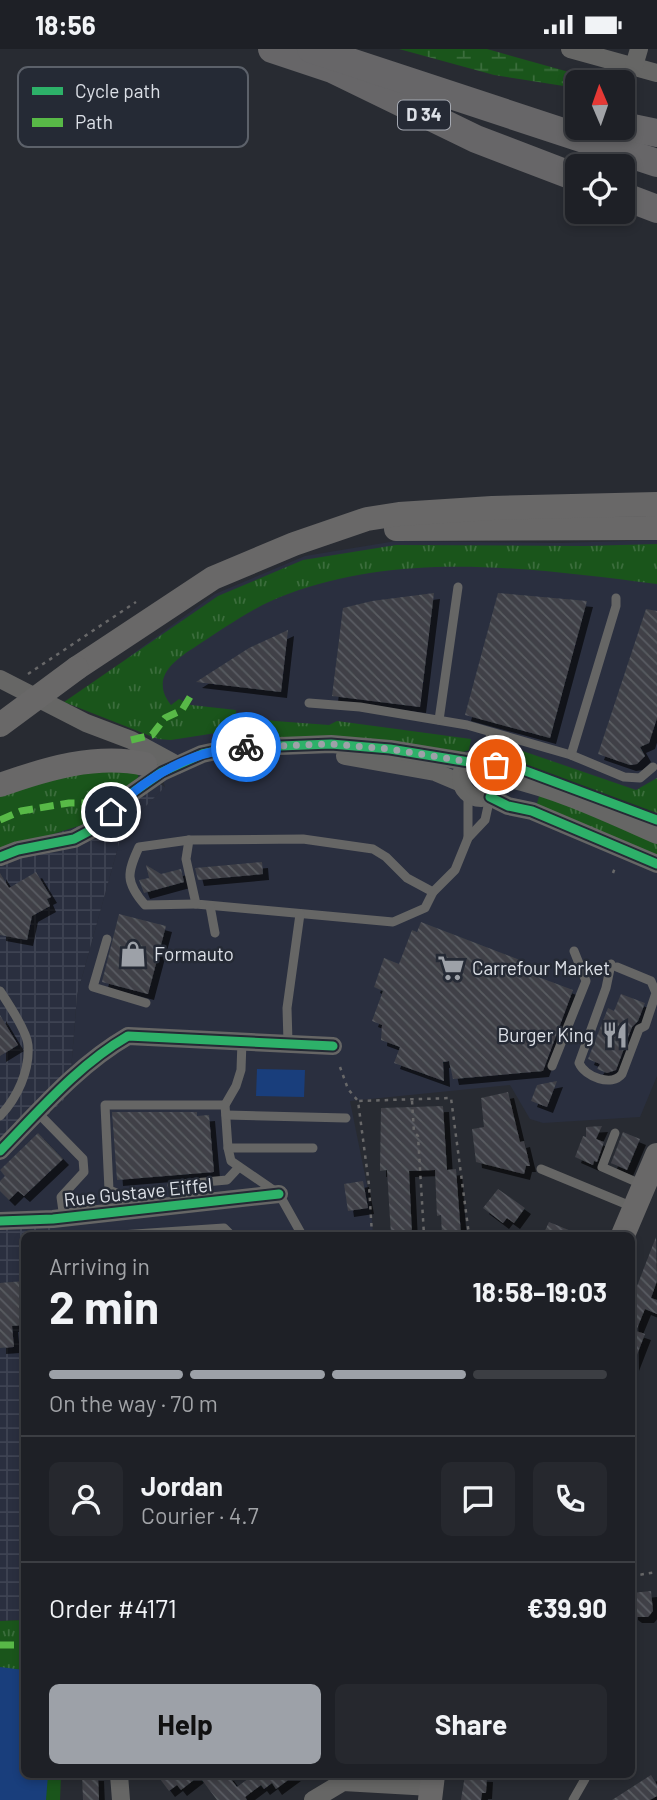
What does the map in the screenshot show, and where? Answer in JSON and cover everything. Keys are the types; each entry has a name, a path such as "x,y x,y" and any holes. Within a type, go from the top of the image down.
{"main road":[{"name":"D 34","path":"272,49 332,69 476,139 565,173"},
{"name":"D 34","path":"311,49 657,163"},
{"path":"343,49 565,113"},
{"path":"635,128 657,133"},
{"path":"635,201 657,209"},
{"path":"0,725 77,668 213,577 293,544 367,519 492,507 657,504"},
{"path":"333,532 399,529 657,529"},
{"path":"0,785 30,775 94,761 125,759 161,767"},
{"path":"624,1232 657,1155"}],"street":[{"path":"570,49 636,58 657,73"},
{"path":"5,681 86,723 131,740 161,767"},
{"path":"131,740 143,758 161,767"},
{"path":"0,857 18,850 74,839 93,829 161,767 230,748 331,744 390,749 477,760 496,765 501,778 499,789 490,797 478,799 435,772 287,746"},
{"path":"464,788 461,771 477,760"},
{"path":"501,778 538,787 611,814 657,835"},
{"path":"490,797 508,806 532,811 657,864"},
{"path":"0,1151 71,1078 107,1049 128,1037 333,1046"},
{"name":"Rue Gustave Eiffel","path":"0,1221 64,1218 279,1194"},
{"path":"119,1778 121,1800"},
{"path":"313,1800 343,1781 431,1787"}],"lane":[{"path":"439,720 458,587"},
{"path":"571,755 617,606 616,598"},
{"path":"309,703 360,707 439,720 571,755 624,777 640,778 653,767"},
{"path":"477,760 491,733"},
{"path":"464,788 468,838"},
{"path":"433,892 407,879 386,857 373,849 303,839 190,840 139,847 130,868 131,889 145,905 196,904 393,922 425,908 433,892 455,870 468,838 485,820 490,797"},
{"path":"190,840 186,859 196,904"},
{"path":"210,906 215,933"},
{"path":"288,1042 287,1008 300,914"},
{"path":"107,939 93,987 146,1003"},
{"path":"552,1066 586,981 574,951"},
{"path":"614,966 651,981 656,993 645,1026 639,1029 622,1074 611,1081 588,1073 579,1063 614,966"},
{"path":"0,991 28,1043 25,1072 11,1104 0,1116"},
{"path":"242,1041 241,1070 225,1110 231,1161 279,1194 300,1232"},
{"path":"122,1212 121,1195 109,1190 105,1105 346,1118"},
{"path":"38,1113 83,1159 84,1172 61,1197 64,1218"},
{"path":"615,1133 602,1167 639,1197"},
{"path":"228,1147 313,1148"},
{"path":"172,1185 228,1180 239,1167"},
{"path":"541,1169 639,1197"},
{"path":"178,1232 224,1228 228,1232"},
{"path":"573,1800 585,1779"}],"path":[{"path":"5,681 33,672 136,602"},
{"path":"341,1067 348,1089 358,1101 369,1185 372,1232"},
{"path":"358,1101 451,1098 468,1232"},
{"path":"412,1100 414,1132 418,1136 424,1232"},
{"path":"635,1576 657,1572"}],"shaded area":[{"path":"657,540 657,1076 640,1117 543,1123 530,1119 510,1085 350,1101 371,1205 373,1232 60,1232 60,1225 0,1229 0,1160 69,1095 77,995 123,829 165,787 127,658 215,594 305,556 396,541 560,543"},
{"path":"139,772 165,787 123,829 77,995 69,1095 0,1160 0,851 91,822"},
{"path":"60,1224 60,1232 21,1232 21,1620 0,1621 0,1229"}],"green space":[{"path":"399,49 487,49 565,71 565,86 494,75"},
{"path":"657,544 657,584 564,573 471,567 378,572 333,580 288,594 252,611 179,658 164,678 165,695 171,705 179,699 191,705 236,710 236,715 275,721 329,725 337,721 471,739 469,750 457,754 232,739 229,731 171,740 158,739 64,702 218,596 303,560 396,545"},
{"path":"511,747 636,790 657,778 657,817 509,762 501,755"},
{"path":"101,768 139,772 138,778 91,822 0,851 0,791"},
{"path":"540,793 657,841 657,855 649,851 635,852 536,807"},
{"path":"21,1620 21,1778 61,1778 60,1800 0,1800 0,1621"}],"water":[{"path":"257,1069 305,1070 304,1097 256,1096"},
{"path":"0,1667 21,1670 21,1778 48,1778 46,1800 0,1800"}],"building":[{"path":"434,593 420,707 332,696 343,608 372,601"},
{"path":"498,593 587,601 550,738 465,715"},
{"path":"646,609 657,611 657,718 649,743 640,747 645,756 637,764 630,765 598,754"},
{"path":"288,630 281,692 196,682 249,648"},
{"path":"262,862 263,874 198,880 195,868"},
{"path":"146,865 161,874 181,869 184,882 144,893 139,880 149,878"},
{"path":"36,872 51,897 47,899 50,906 32,916 27,940 0,935 0,873 9,888"},
{"name":"Formauto","path":"119,914 166,926 148,994 102,982"},
{"path":"421,922 520,960 517,969 573,990 543,1071 453,1079 449,1061 443,1062 444,1081 394,1063 400,1047 381,1040 382,1025 372,1021 383,991 374,987 384,958 399,964 412,930 417,932"},
{"name":"Burger King","path":"621,994 645,1003 638,1021 632,1027 616,1070 607,1073 597,1069 600,1064 588,1059 608,1008 614,1011"},
{"path":"0,1015 18,1045 0,1056"},
{"path":"557,1081 547,1107 531,1101 537,1085"},
{"path":"508,1092 520,1142 524,1141 530,1166 526,1166 524,1174 476,1162 472,1129 484,1127 481,1098"},
{"path":"443,1106 447,1170 456,1169 461,1232 442,1232 441,1215 437,1216 435,1170 409,1171 412,1232 391,1232 387,1170 380,1171 381,1108"},
{"path":"112,1112 197,1112 197,1116 209,1115 214,1172 117,1180"},
{"path":"602,1126 596,1139 604,1142 597,1162 594,1161 593,1165 575,1157 583,1136 586,1137 586,1127"},
{"path":"623,1132 640,1139 627,1170 611,1163"},
{"path":"38,1133 63,1159 24,1196 18,1191 9,1200 0,1191 0,1181 5,1176 0,1170"},
{"path":"363,1181 368,1208 348,1211 344,1184"},
{"path":"498,1189 525,1208 514,1223 507,1218 503,1223 483,1208"},
{"path":"549,1222 574,1232 544,1232"},
{"path":"656,1237 657,1281 651,1298 657,1300 657,1314 645,1309 636,1331 645,1334 635,1360 635,1291"},
{"path":"21,1281 21,1325 12,1326 14,1347 0,1348 0,1283"},
{"path":"651,1591 653,1611 648,1617 635,1616 635,1593"},
{"path":"651,1775 657,1785 657,1796 650,1800 612,1800"},
{"path":"82,1778 98,1778 99,1800 83,1800"},
{"path":"159,1778 196,1778 181,1790 177,1785 169,1791"},
{"path":"200,1778 230,1778 237,1787 249,1778 291,1778 276,1789 272,1783 264,1789 261,1785 245,1797 247,1800 217,1800"},
{"path":"465,1778 487,1778 486,1793 482,1793 481,1800 461,1800"}],"marked path":[{"path":"131,740 152,735 165,718 182,710 193,692"},
{"path":"0,820 21,811 69,803 100,803 123,797"},
{"path":"0,1645 21,1645"}],"cycle path":[{"path":"0,857 18,850 74,839 93,829 129,795 162,772 202,754 230,748 331,744 390,749 469,762"},
{"path":"507,764 657,820"},
{"path":"490,797 508,806 532,811 657,864"},
{"path":"0,1151 76,1074 128,1036 333,1046"},
{"path":"0,1221 53,1219 279,1194"}],"way so far":[{"path":"246,747 331,744 390,749 469,762 485,758 496,765"}],"place":[{"name":"Formauto","path":"133,954"},
{"name":"Carrefour Market","path":"451,968"},
{"name":"Burger King","path":"615,1035"}],"route":[{"path":"111,812 129,795 162,772 202,754 246,747"}]}
